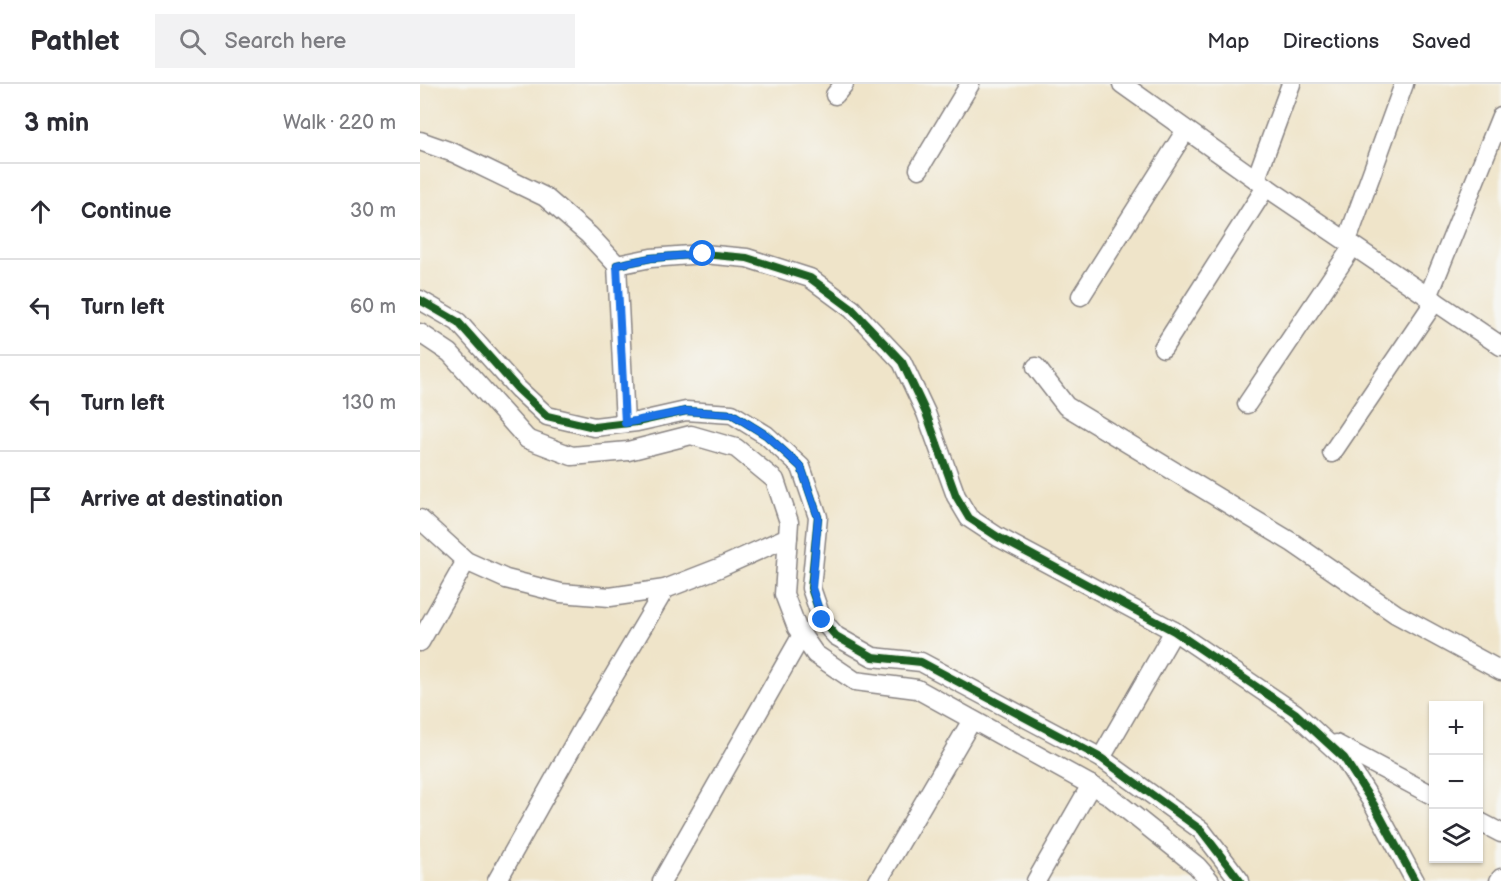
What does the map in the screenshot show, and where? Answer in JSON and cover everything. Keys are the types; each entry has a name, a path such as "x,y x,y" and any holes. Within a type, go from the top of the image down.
{"street":[{"path":"919,169 970,84"},
{"path":"1122,84 1261,183 1501,346"},
{"path":"1163,348 1261,183 1292,84"},
{"path":"1247,404 1350,244 1404,84"},
{"path":"1332,453 1432,299 1501,116"},
{"path":"1081,296 1186,130"},
{"path":"420,141 454,153 545,197 590,235 617,265 625,423"},
{"path":"617,265 651,258 703,254 747,258 810,278 852,309 902,362 926,413 956,496 969,518 998,537 1174,631 1295,713 1344,758 1374,805 1415,881"},
{"path":"420,300 458,322 518,388 547,416 594,426 625,423 686,411 732,414 766,435 801,467 818,517 812,588 822,620 836,636 873,657 921,662 1101,758 1201,830 1240,881"},
{"path":"420,333 450,353 527,439 572,456 628,451 691,435 736,448 775,480 789,522 784,594 797,628 815,654 855,681 917,690 1091,785 1116,801 1197,866 1210,881"},
{"path":"1035,367 1066,406 1293,543 1396,614 1501,671"},
{"path":"498,407 518,388"},
{"path":"420,519 466,561 506,579 561,593 610,597 665,589 788,537"},
{"path":"420,642 466,561"},
{"path":"497,881 665,589"},
{"path":"1101,758 1174,631"},
{"path":"662,881 802,635"},
{"path":"878,881 972,720"},
{"path":"1319,734 1429,793"},
{"path":"1036,881 1091,785"},
{"path":"1483,823 1501,833"}],"cycle path":[{"path":"617,265 651,258 703,254 747,258 810,278 852,309 902,362 926,413 956,496 969,518 998,537 1174,631 1295,713 1344,758 1374,805 1415,881"},
{"path":"420,300 458,322 518,389 547,416 594,427 637,422 686,411 732,414 766,435 801,467 818,517 811,588 822,620 836,636 873,657 921,662 1101,758 1201,830 1240,881"}],"route":[{"path":"703,254 651,258 617,265 625,423 686,411 732,414 766,435 801,467 818,517 812,588 822,620"}]}
